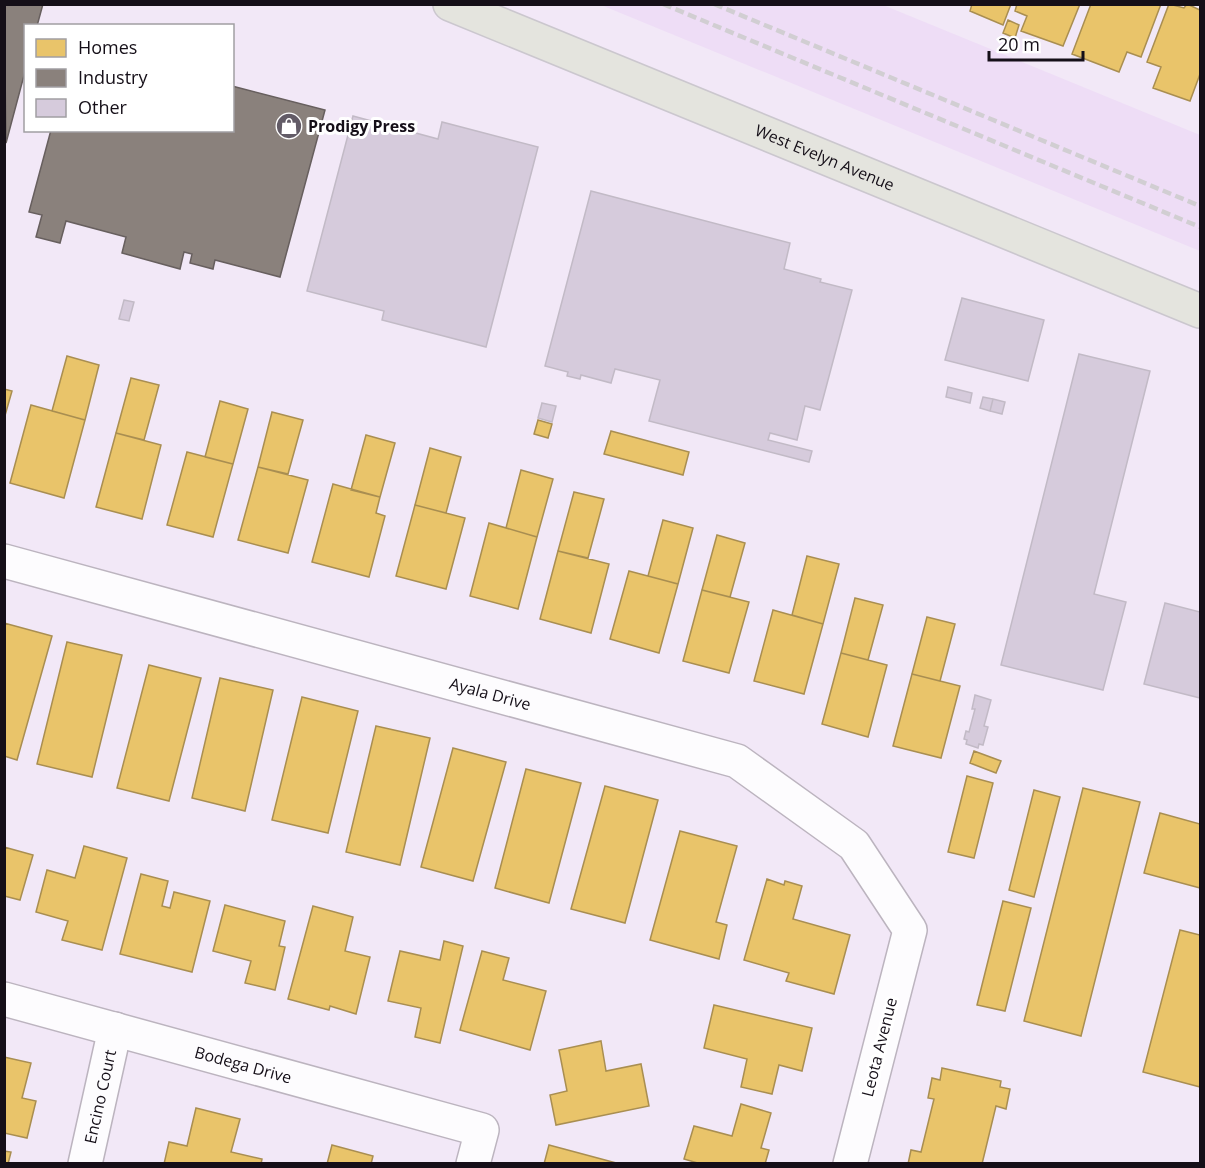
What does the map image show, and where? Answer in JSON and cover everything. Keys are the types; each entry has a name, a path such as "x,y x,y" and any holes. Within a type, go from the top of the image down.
{"main road":[{"name":"West Evelyn Avenue","path":"450,4 1200,311"}],"street":[{"name":"Ayala Drive","path":"4,561 737,761 854,845 910,930"},
{"name":"Leota Avenue","path":"850,1164 910,930"},
{"name":"Bodega Drive","path":"4,999 482,1130 473,1164"},
{"name":"Encino Court","path":"85,1164 115,1029"}],"shaded area":[{"path":"601,5 883,5 1200,135 1200,251"}],"building: Homes":[{"path":"972,4 1011,4 1003,25 970,11"},
{"path":"1017,4 1080,4 1063,46 1021,31 1027,16 1015,11"},
{"path":"1091,4 1161,4 1141,57 1127,52 1119,72 1072,54"},
{"path":"1169,4 1184,8 1187,4 1200,10 1200,74 1190,101 1153,88 1161,67 1147,62"},
{"path":"1008,20 1019,25 1015,38 1003,33"},
{"path":"67,356 99,365 85,420 52,411"},
{"path":"131,378 159,385 144,440 116,433"},
{"path":"4,389 12,391 4,419"},
{"path":"220,401 248,409 233,464 205,457"},
{"path":"31,405 85,420 64,498 10,483"},
{"path":"272,412 303,420 288,474 258,467"},
{"path":"538,420 552,424 548,438 534,434"},
{"path":"611,431 689,452 683,475 604,454"},
{"path":"116,433 161,445 142,519 96,507"},
{"path":"366,435 395,443 380,497 351,490"},
{"path":"430,448 461,457 446,513 415,505"},
{"path":"187,452 233,464 213,537 167,525"},
{"path":"258,467 308,480 288,553 238,540"},
{"path":"521,470 553,479 537,537 506,528"},
{"path":"333,484 380,497 376,513 385,516 369,577 312,562"},
{"path":"574,492 604,499 588,558 558,551"},
{"path":"415,505 465,518 446,589 396,576"},
{"path":"663,520 693,528 678,584 648,576"},
{"path":"489,523 537,537 518,609 470,596"},
{"path":"717,535 745,543 730,597 702,590"},
{"path":"558,551 609,564 591,633 540,619"},
{"path":"807,556 839,564 823,624 792,615"},
{"path":"629,571 678,584 659,653 610,639"},
{"path":"702,590 749,602 729,673 683,661"},
{"path":"855,598 883,605 868,660 841,653"},
{"path":"773,610 823,624 804,694 754,681"},
{"path":"927,617 955,624 940,681 912,674"},
{"path":"4,623 52,636 17,760 4,756"},
{"path":"67,642 122,655 92,777 37,764"},
{"path":"841,653 887,665 868,737 822,724"},
{"path":"149,665 201,678 169,801 117,788"},
{"path":"912,674 960,686 941,758 893,746"},
{"path":"220,678 273,690 245,811 192,798"},
{"path":"302,697 358,711 328,833 272,820"},
{"path":"376,726 430,738 400,865 346,852"},
{"path":"453,748 506,762 473,881 421,867"},
{"path":"974,751 1001,761 996,773 970,763"},
{"path":"526,769 581,783 549,903 495,888"},
{"path":"967,776 993,783 974,858 948,852"},
{"path":"605,786 658,800 625,923 571,909"},
{"path":"1083,788 1140,802 1081,1036 1024,1021"},
{"path":"1034,790 1060,797 1034,897 1009,890"},
{"path":"1160,813 1200,824 1200,888 1144,873"},
{"path":"680,831 737,846 716,922 727,925 719,959 650,940"},
{"path":"84,846 127,858 102,950 62,940 68,921 36,912 47,870 75,878"},
{"path":"4,847 33,855 20,900 4,896"},
{"path":"141,874 168,881 162,906 170,908 174,892 210,901 192,972 120,954"},
{"path":"767,879 784,885 785,881 802,886 793,919 850,935 834,994 786,981 789,973 744,960"},
{"path":"1003,901 1031,908 1005,1011 977,1005"},
{"path":"225,905 285,921 279,946 285,947 275,990 245,983 251,961 213,951"},
{"path":"313,906 353,917 345,951 370,957 356,1014 330,1006 329,1010 288,999"},
{"path":"1180,930 1200,935 1200,1087 1143,1072"},
{"path":"444,941 463,946 440,1043 415,1037 421,1008 388,1001 400,951 440,960"},
{"path":"482,951 509,958 503,980 546,991 530,1050 460,1030"},
{"path":"714,1005 812,1028 802,1071 779,1065 772,1094 741,1087 747,1059 704,1048"},
{"path":"601,1041 606,1071 641,1064 649,1106 556,1125 550,1095 567,1091 559,1050"},
{"path":"4,1057 31,1063 22,1098 36,1101 27,1138 4,1133"},
{"path":"942,1068 1001,1081 1000,1087 1010,1089 1006,1109 996,1106 982,1164 908,1164 911,1150 921,1152 934,1099 928,1098 932,1078 940,1080"},
{"path":"741,1104 771,1113 761,1148 769,1150 765,1164 701,1164 684,1159 694,1126 732,1136"},
{"path":"196,1108 240,1119 231,1152 262,1159 261,1164 164,1164 169,1142 187,1146"},
{"path":"332,1145 373,1156 371,1164 327,1164"},
{"path":"549,1145 620,1164 544,1164"},
{"path":"4,1151 11,1152 8,1164 4,1164"}],"building: Industry":[{"path":"4,4 43,4 38,24 24,24 24,76 6,143"},
{"path":"234,87 325,110 280,277 215,260 213,269 190,263 192,254 184,252 180,269 122,253 126,237 66,221 60,243 36,237 42,215 29,212 50,132 234,132"}],"building: Other":[{"path":"353,116 438,139 442,122 538,147 486,347 382,320 384,311 307,291"},
{"path":"591,191 790,243 784,269 852,290 820,410 805,406 797,440 770,433 768,440 812,451 809,462 649,421 660,380 615,369 611,383 581,375 580,379 567,376 568,372 545,366"},
{"path":"962,298 1044,320 1028,381 945,360"},
{"path":"124,300 134,302 129,321 119,319"},
{"path":"1079,354 1150,371 1094,594 1126,602 1103,690 1001,665"},
{"path":"948,387 972,393 970,403 946,397"},
{"path":"983,397 993,399 990,411 980,408"},
{"path":"993,399 1005,402 1002,414 990,411"},
{"path":"542,403 556,406 552,422 538,418"},
{"path":"1165,603 1200,612 1200,698 1144,684"},
{"path":"975,695 991,700 984,726 988,727 983,745 979,744 978,748 966,744 967,740 964,739 966,731 969,732 975,709 972,709"}],"railway":[{"path":"663,4 1200,227"},
{"path":"714,4 1200,206"}],"place":[{"name":"Prodigy Press","path":"289,126"}]}
